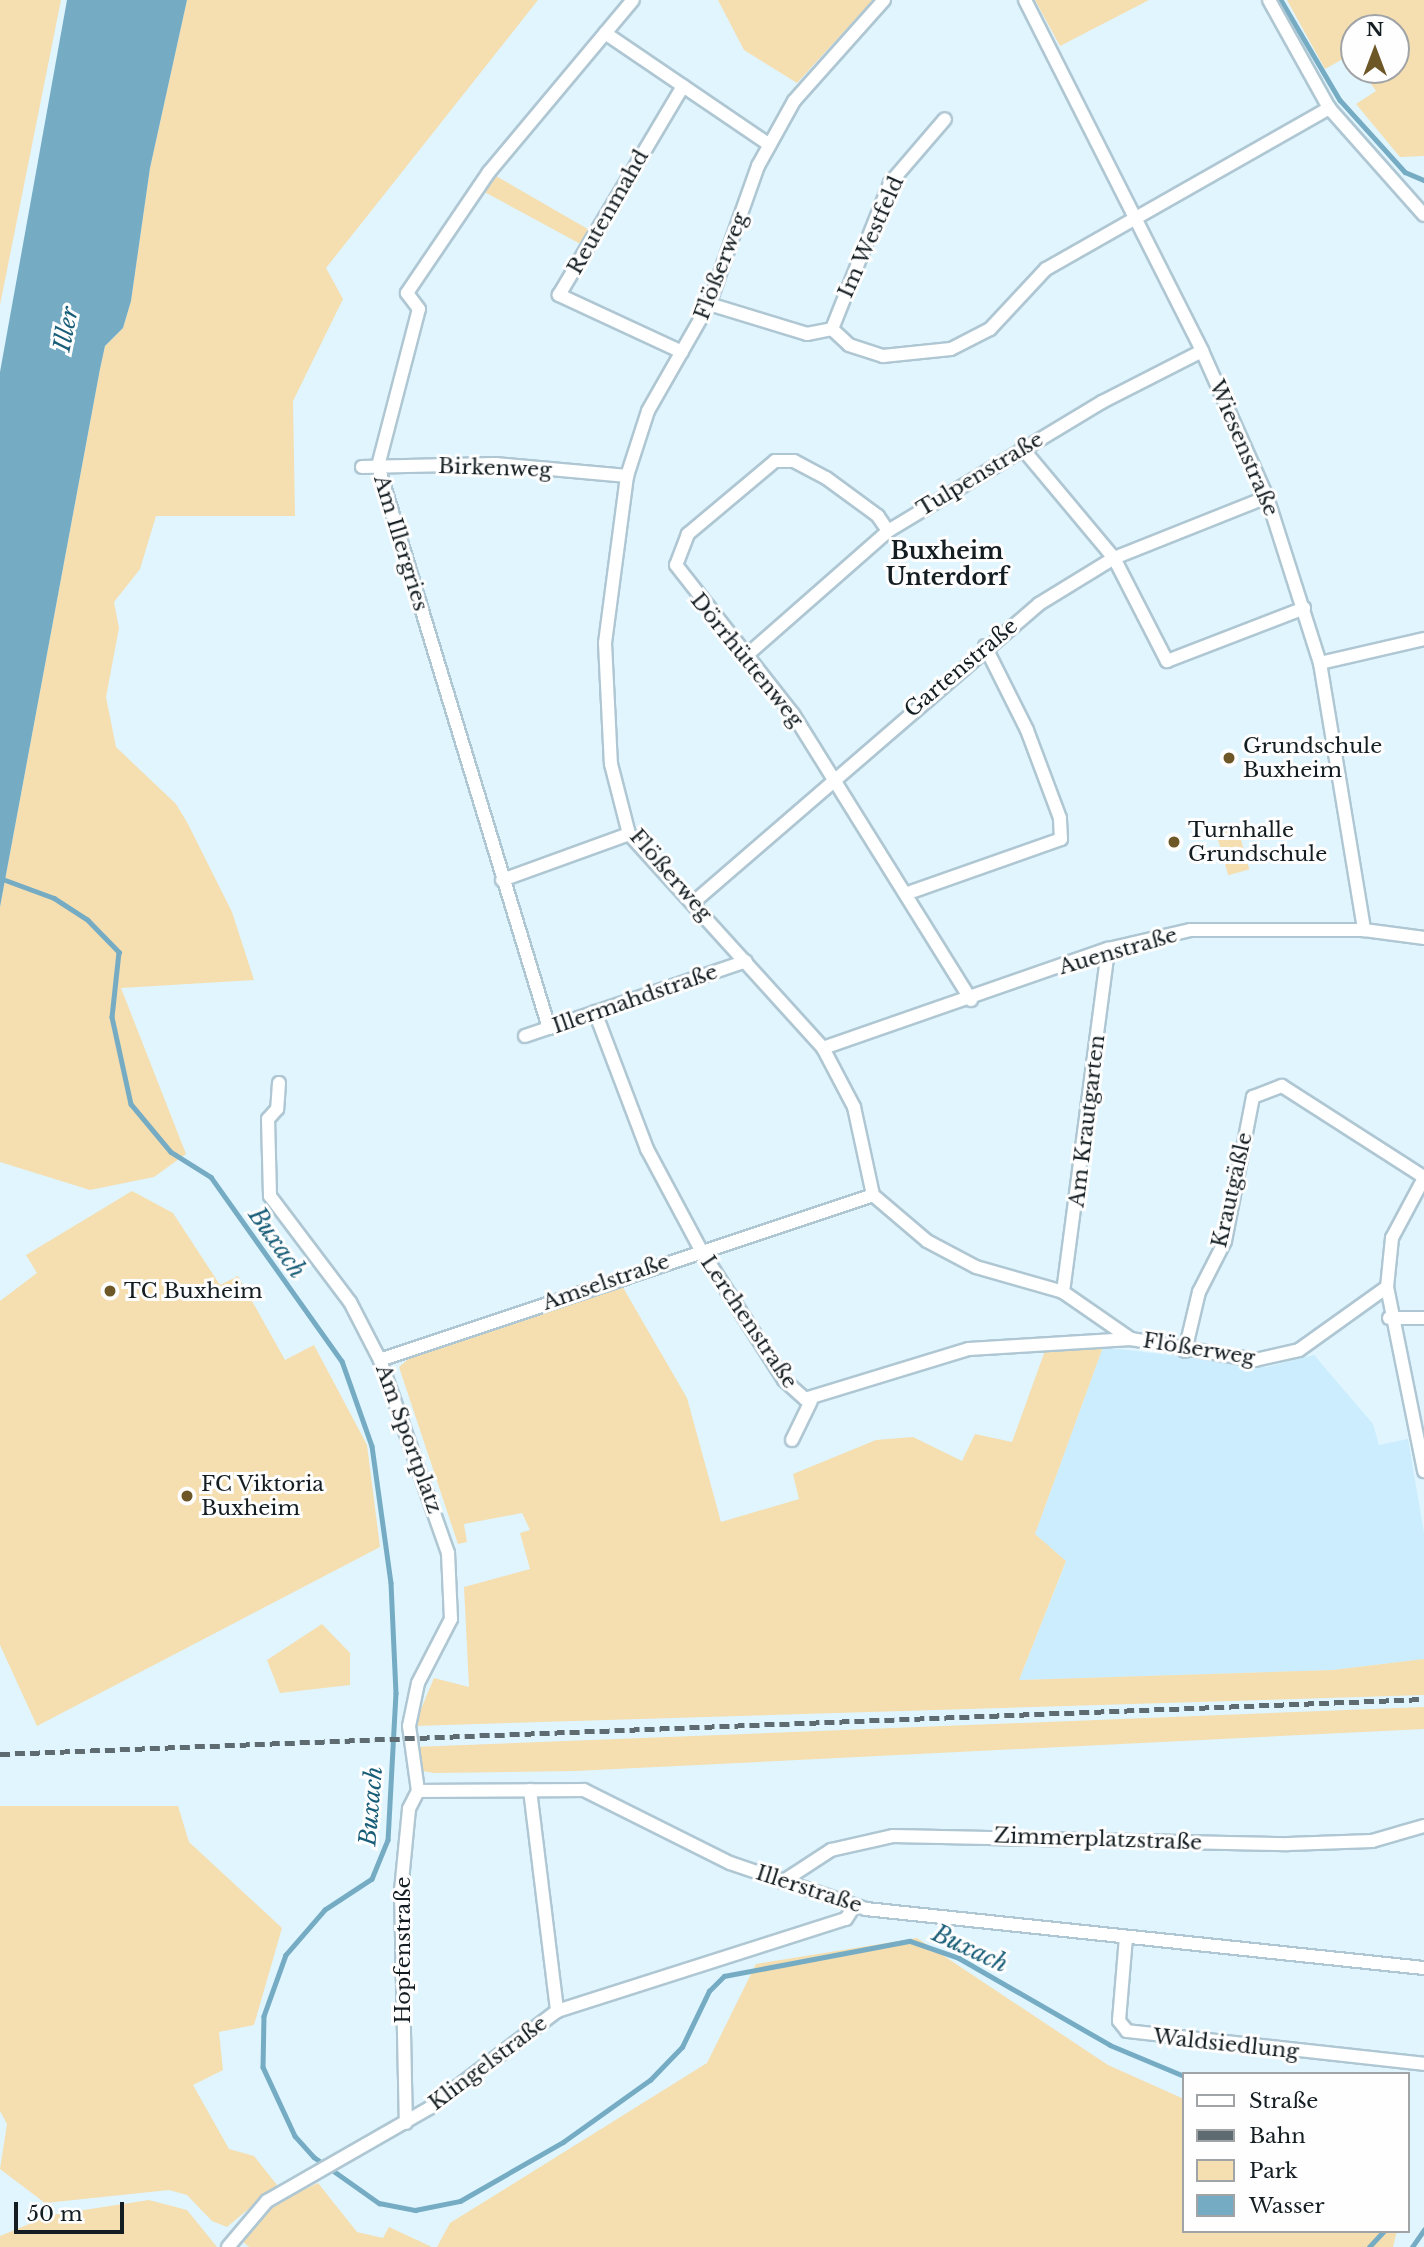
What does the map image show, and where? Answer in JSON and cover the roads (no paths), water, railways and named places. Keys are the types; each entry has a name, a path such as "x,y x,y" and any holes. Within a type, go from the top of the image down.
{"street":[{"name":"Am Illergries","path":"549,1028 378,466 419,309 407,293 489,172 633,0"},
{"name":"Flößerweg","path":"884,0 794,101 770,145 709,303 648,411 627,476 605,643 611,764 629,834 695,901 823,1048 854,1107 873,1195 927,1241 976,1267 1063,1292 1130,1339 1185,1351 1277,1357 1325,1335 1387,1287"},
{"name":"Wiesenstraße","path":"1025,0 1131,222 1202,351 1267,497 1320,663 1364,930"},
{"path":"1269,0 1329,108 1424,215"},
{"path":"605,33 770,145"},
{"name":"Reutenmahd","path":"682,352 559,295 683,86"},
{"path":"709,303 807,334 832,328 849,345 883,356 951,349 990,328 1046,269 1329,108"},
{"name":"Im Westfeld","path":"832,328 890,183 945,119"},
{"name":"Tulpenstraße","path":"747,655 887,531 1022,448 1202,351"},
{"path":"1022,448 1114,558 1167,661 1304,608"},
{"name":"Dörrhüttenweg","path":"887,531 862,502 807,466 775,461 752,476 688,534 675,558 680,578 747,655 835,776 971,1000"},
{"name":"Birkenweg","path":"362,467 495,464 627,476"},
{"name":"Gartenstraße","path":"695,901 985,646 1114,558 1267,497"},
{"path":"1320,663 1424,639"},
{"path":"908,893 1061,839 1060,818 1027,730 985,646"},
{"path":"502,880 629,834"},
{"name":"Auenstraße","path":"823,1048 971,1000 1108,949 1190,930 1364,930 1424,938"},
{"name":"Am Krautgarten","path":"1063,1292 1108,949"},
{"name":"Illermahdstraße","path":"525,1036 746,961"},
{"name":"Lerchenstraße","path":"595,1012 647,1149 701,1250 784,1380 811,1401 969,1349 1130,1339"},
{"name":"Am Sportplatz","path":"279,1083 276,1110 268,1119 270,1196 349,1302 380,1360 444,1533 451,1578 447,1631 418,1683 410,1713 417,1785"},
{"name":"Krautgäßle","path":"1185,1351 1199,1292 1225,1241 1253,1097 1282,1086 1424,1178"},
{"path":"1424,1178 1392,1238 1387,1287 1390,1318 1424,1471"},
{"name":"Amselstraße","path":"380,1360 701,1250 873,1195"},
{"path":"1390,1318 1424,1318"},
{"path":"792,1440 811,1401"},
{"name":"Illerstraße","path":"417,1785 590,1792 782,1882 854,1906 1424,1968"},
{"name":"Hopfenstraße","path":"406,2123 401,1890 409,1809 417,1785"},
{"path":"530,1790 556,2011"},
{"name":"Zimmerplatzstraße","path":"782,1882 831,1850 893,1836 1288,1844 1383,1840 1424,1826"},
{"name":"Klingelstraße","path":"228,2247 259,2208 406,2123 556,2011 846,1919 854,1906"},
{"name":"Waldsiedlung","path":"1126,1937 1119,2021 1127,2031 1424,2064"}],"water":[{"name":"Iller","path":"67,0 187,0 150,168 131,301 123,328 105,346 100,369 0,907 0,372"}],"waterway":[{"path":"1281,0 1340,100 1405,172 1424,180"},
{"name":"Buxach","path":"0,878 54,898 88,920 119,952 112,1017 131,1104 171,1152 211,1177 342,1361 372,1446 391,1583 396,1693 388,1840 372,1879 325,1910 286,1955 264,2016 263,2067 295,2136 314,2157 379,2203 415,2210 460,2201 563,2142 650,2080 682,2047 709,1991 724,1976 910,1941 959,1958 1110,2045 1182,2075"},
{"path":"1412,2247 1424,2230"},
{"name":"Buxach","path":"1369,2247 1382,2233"}],"railway":[{"path":"0,1754 1424,1699"}],"place":[{"name":"Grundschule Buxheim","path":"1229,758"},
{"name":"Turnhalle Grundschule","path":"1174,842"},
{"name":"TC Buxheim","path":"110,1291"},
{"name":"FC Viktoria Buxheim","path":"187,1496"}],"district":[{"name":"Buxheim Unterdorf","path":"947,564"}]}
